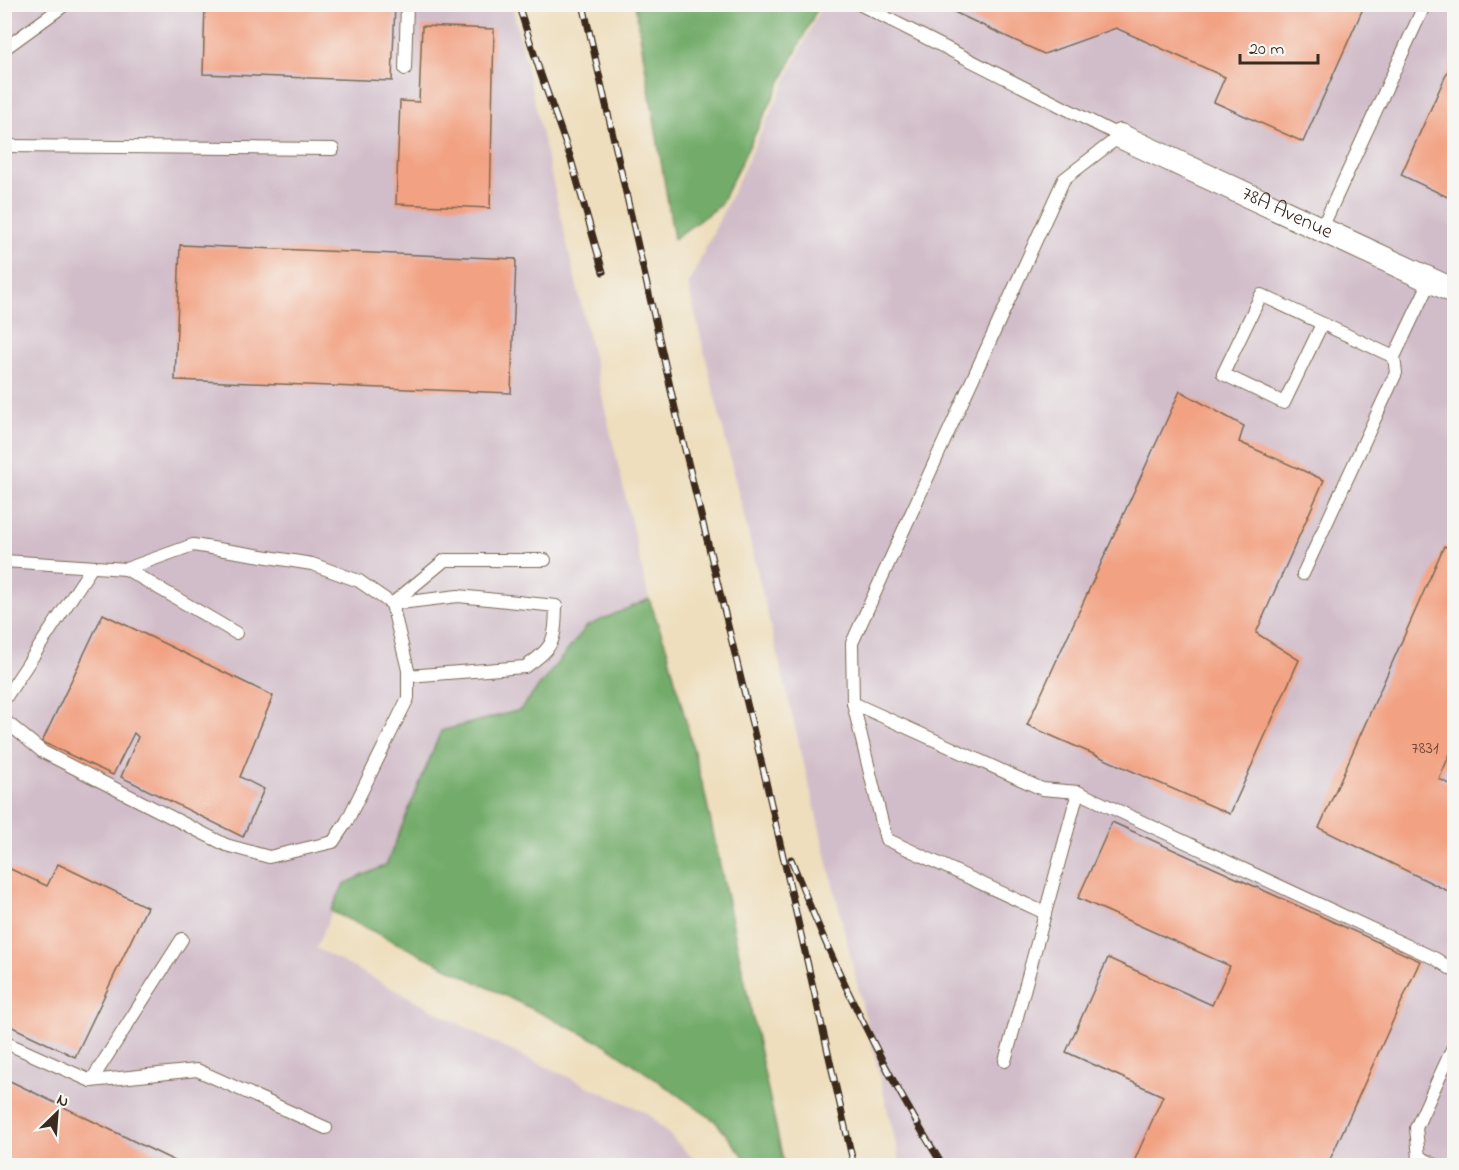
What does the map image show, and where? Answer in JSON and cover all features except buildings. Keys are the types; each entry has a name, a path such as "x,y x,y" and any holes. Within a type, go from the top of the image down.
{"street":[{"name":"78A Avenue","path":"1120,136 1455,291"}],"lane":[{"path":"4,49 66,4"},
{"path":"405,69 407,4"},
{"path":"859,4 1120,136 1064,179 852,643 853,703 886,839 1045,913"},
{"path":"1321,230 1425,4"},
{"path":"4,146 333,149"},
{"path":"1303,574 1396,373 1394,357 1430,281"},
{"path":"1322,324 1284,403 1222,374 1261,295 1394,357"},
{"path":"4,561 126,569 193,545 312,564 359,581 392,604 458,596 556,606 555,638 538,658 525,667 408,676"},
{"path":"392,604 445,560 545,560"},
{"path":"4,700 92,567"},
{"path":"126,569 236,633"},
{"path":"4,720 43,752 226,845 269,857 333,842 347,821 408,698 408,676 392,604"},
{"path":"853,703 1042,789 1078,792 1436,959 1455,971"},
{"path":"1005,1060 1078,792"},
{"path":"91,1081 182,939"},
{"path":"4,1042 91,1081 197,1070 326,1128"},
{"path":"1438,1166 1418,1161 1416,1128 1455,1045"}],"shaded area":[{"path":"5,5 512,5 649,599 587,626 520,710 441,731 386,865 344,884 316,948 503,1047 647,1113 700,1165 5,1166"},
{"path":"822,5 1454,5 1454,1165 901,1165 688,285"}],"green space":[{"path":"635,5 819,5 720,205 674,239"},
{"path":"649,599 667,649 704,790 784,1165 751,1165 715,1121 606,1045 331,911 344,884 386,865 441,731 520,710 587,626"}],"railway":[{"path":"518,4 570,156 603,272"},
{"path":"583,4 677,417 764,773 854,1166"},
{"path":"791,859 860,1016 921,1130 943,1166"}]}
